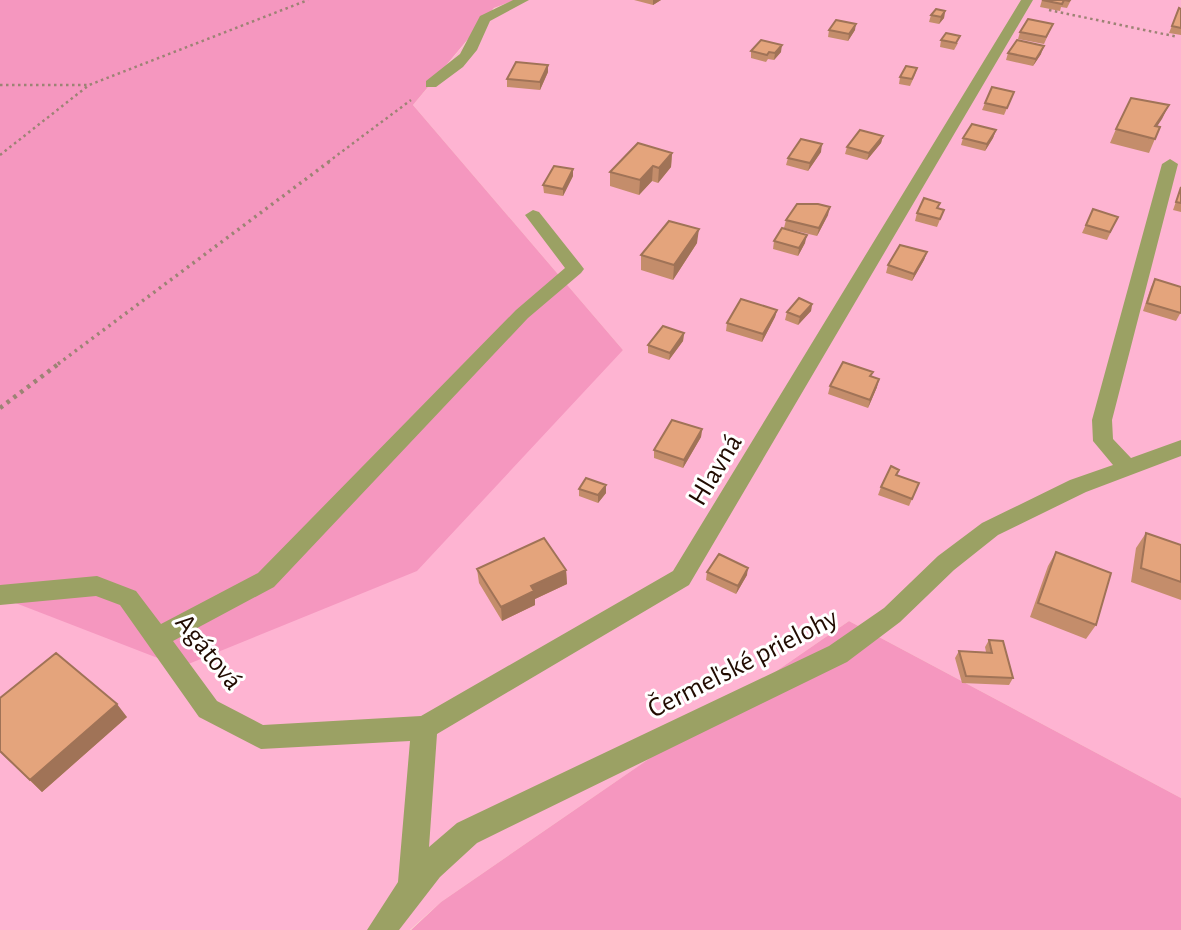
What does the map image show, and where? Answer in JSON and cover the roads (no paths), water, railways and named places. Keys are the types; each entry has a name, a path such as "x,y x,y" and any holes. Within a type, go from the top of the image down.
{"street":[{"path":"431,85 457,67 475,46 484,19 523,0"},
{"name":"Hlavná","path":"424,728 681,578 1027,0"},
{"path":"1128,468 1103,442 1102,420 1170,164"},
{"path":"157,638 266,580 522,314 575,270 533,215"},
{"name":"Čermeľské prielohy","path":"382,930 412,883 442,852 467,834 635,750 838,654 892,615 966,546 990,529 1078,486 1181,448"},
{"name":"Agátová","path":"0,595 97,586 128,598 208,709 261,737 424,728"},
{"path":"412,883 424,728"}]}
